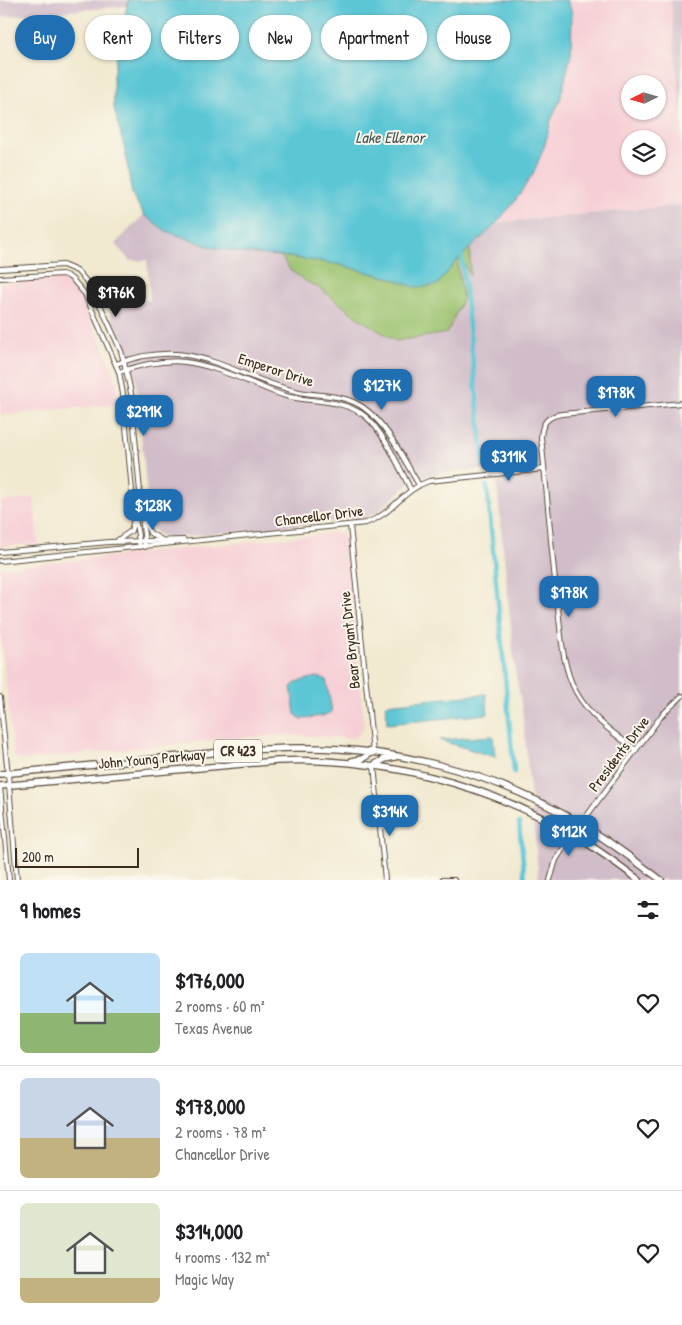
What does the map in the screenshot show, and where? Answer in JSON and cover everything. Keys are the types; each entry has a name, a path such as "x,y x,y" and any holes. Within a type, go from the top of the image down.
{"highway":[{"name":"John Young Parkway","path":"104,764 278,748 332,748 399,756 490,781 545,804 614,845 661,880"},
{"path":"349,762 362,759 372,752"},
{"path":"374,765 385,759 399,756"},
{"name":"John Young Parkway","path":"0,786 277,761 313,760 374,765 430,776 473,788 523,808 573,834 639,880"},
{"name":"John Young Parkway","path":"0,774 94,765"}],"street":[{"path":"52,266 53,274"},
{"path":"0,269 16,270 52,266 70,267 88,282 102,309 124,361 131,393 145,547"},
{"path":"16,270 16,278"},
{"path":"0,278 53,274 68,276 80,287 94,313 119,372 123,394 134,513 140,548"},
{"path":"80,287 88,282"},
{"path":"94,313 102,309"},
{"name":"Emperor Drive","path":"116,364 160,354 188,355 206,359 294,391 352,401 371,413 380,422 419,485"},
{"name":"Emperor Drive","path":"119,372 165,361 193,362 284,395 346,405 367,417 376,427 411,490"},
{"path":"123,394 131,393"},
{"path":"636,750 589,711 576,692 568,674 563,654 541,428 545,421 552,416 562,414 682,403"},
{"name":"Chancellor Drive","path":"0,561 350,526 366,523 385,514 419,485 442,479 544,469"},
{"path":"109,542 121,540 131,531 134,513"},
{"path":"142,516 150,533 166,541"},
{"name":"Bear Bryant Drive","path":"350,526 372,752"},
{"name":"Chancellor Drive","path":"0,552 109,542 202,540"},
{"name":"Presidents Drive","path":"550,880 556,860 573,834 662,715 682,696"},
{"path":"0,698 17,880"},
{"path":"374,765 385,880"},
{"path":"0,786 9,880"},
{"path":"442,880 454,879"}],"shaded area":[{"path":"0,0 138,0 137,5 0,17"},
{"path":"534,0 671,0 682,122 682,205 464,226"},
{"path":"671,0 682,0 682,122 675,51"},
{"path":"158,200 464,226 682,205 682,880 539,880 522,708 515,670 498,495 493,468 441,473 422,477 405,487 377,513 361,519 170,538 160,535 152,527 149,516 136,382 132,366 106,304 150,300 147,260 130,261 115,244"},
{"path":"66,280 79,292 112,368 119,404 0,415 0,283"},
{"path":"34,498 38,544 0,547 0,502"},
{"path":"342,532 345,535 364,726 359,735 351,738 293,735 248,737 21,760 14,756 0,631 0,568"}],"green space":[{"path":"470,248 470,276 463,261 459,260 458,267 463,298 447,333 396,341 360,319 321,289 290,270 281,256 336,264 401,281 437,285 457,260"}],"water":[{"name":"Lake Ellenor","path":"128,0 567,0 572,12 571,54 560,100 551,120 545,144 534,172 513,204 490,230 457,260 437,285 414,287 391,278 336,264 211,247 166,231 144,215 132,194 125,151 114,108 113,76 116,60 151,60 151,15 125,15"},
{"path":"316,677 326,679 332,712 322,716 301,719 295,714 291,687 297,682"},
{"path":"486,694 488,714 387,724 386,704"},
{"path":"493,736 495,757 439,740"}],"waterway":[{"path":"461,252 484,465"},
{"path":"487,486 514,772"},
{"path":"519,823 525,880"}]}
